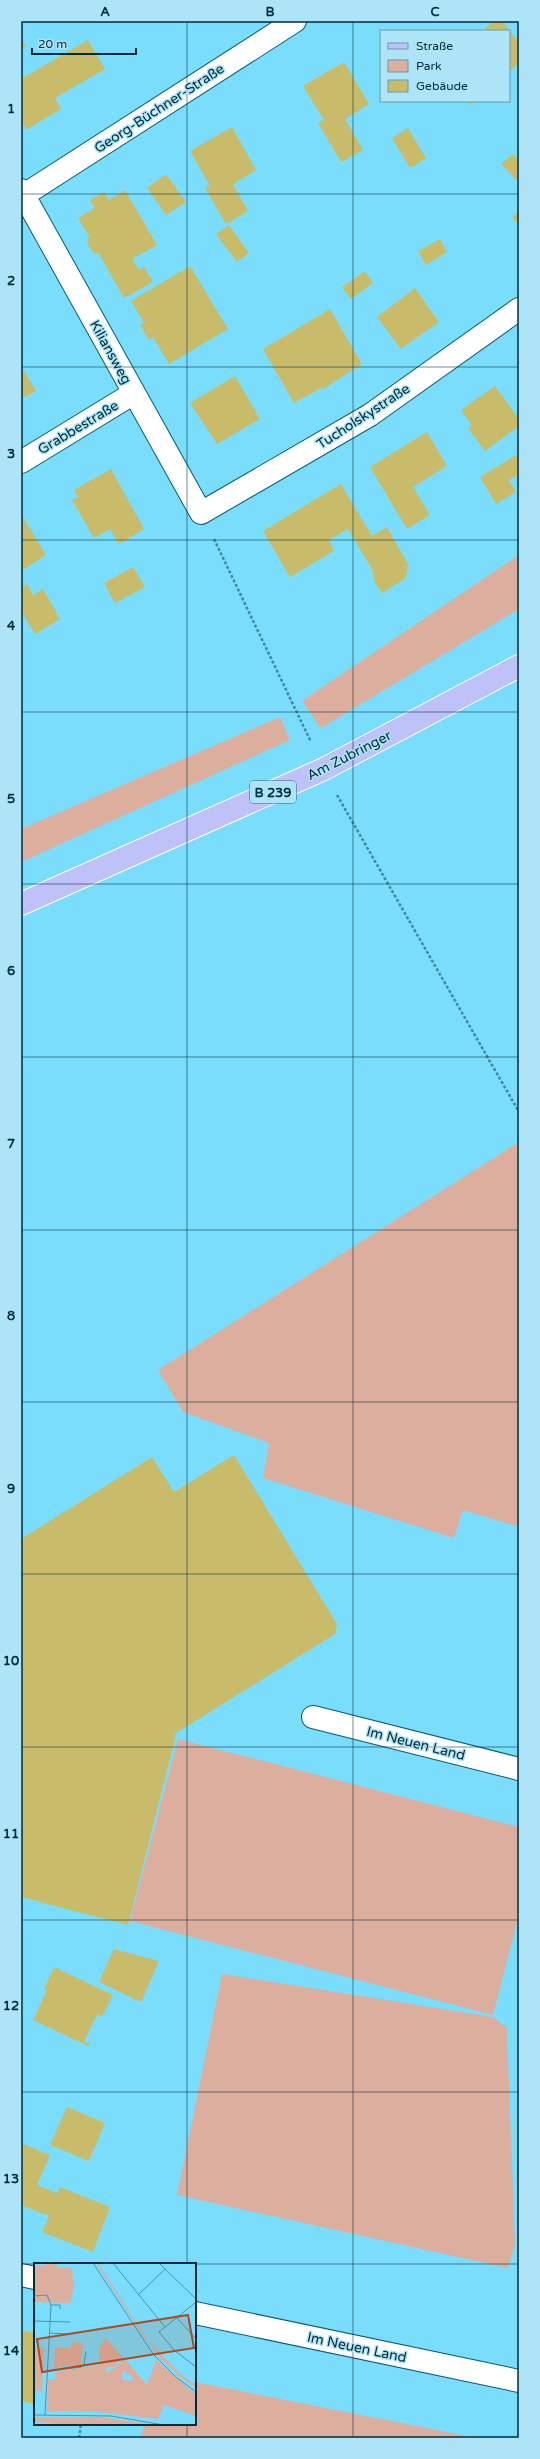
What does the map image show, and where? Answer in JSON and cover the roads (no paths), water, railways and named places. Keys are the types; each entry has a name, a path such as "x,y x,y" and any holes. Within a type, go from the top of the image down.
{"main road":[{"name":"Am Zubringer","path":"21,904 324,769 519,666"}],"street":[{"name":"Georg-Büchner-Straße","path":"22,193 295,21"},
{"name":"Kiliansweg","path":"22,193 202,513"},
{"name":"Tucholskystraße","path":"202,513 370,415 519,309"},
{"name":"Grabbestraße","path":"21,462 134,393"},
{"name":"Im Neuen Land","path":"313,1717 519,1769"},
{"path":"21,2275 34,2278"},
{"name":"Im Neuen Land","path":"196,2313 519,2381"}]}
